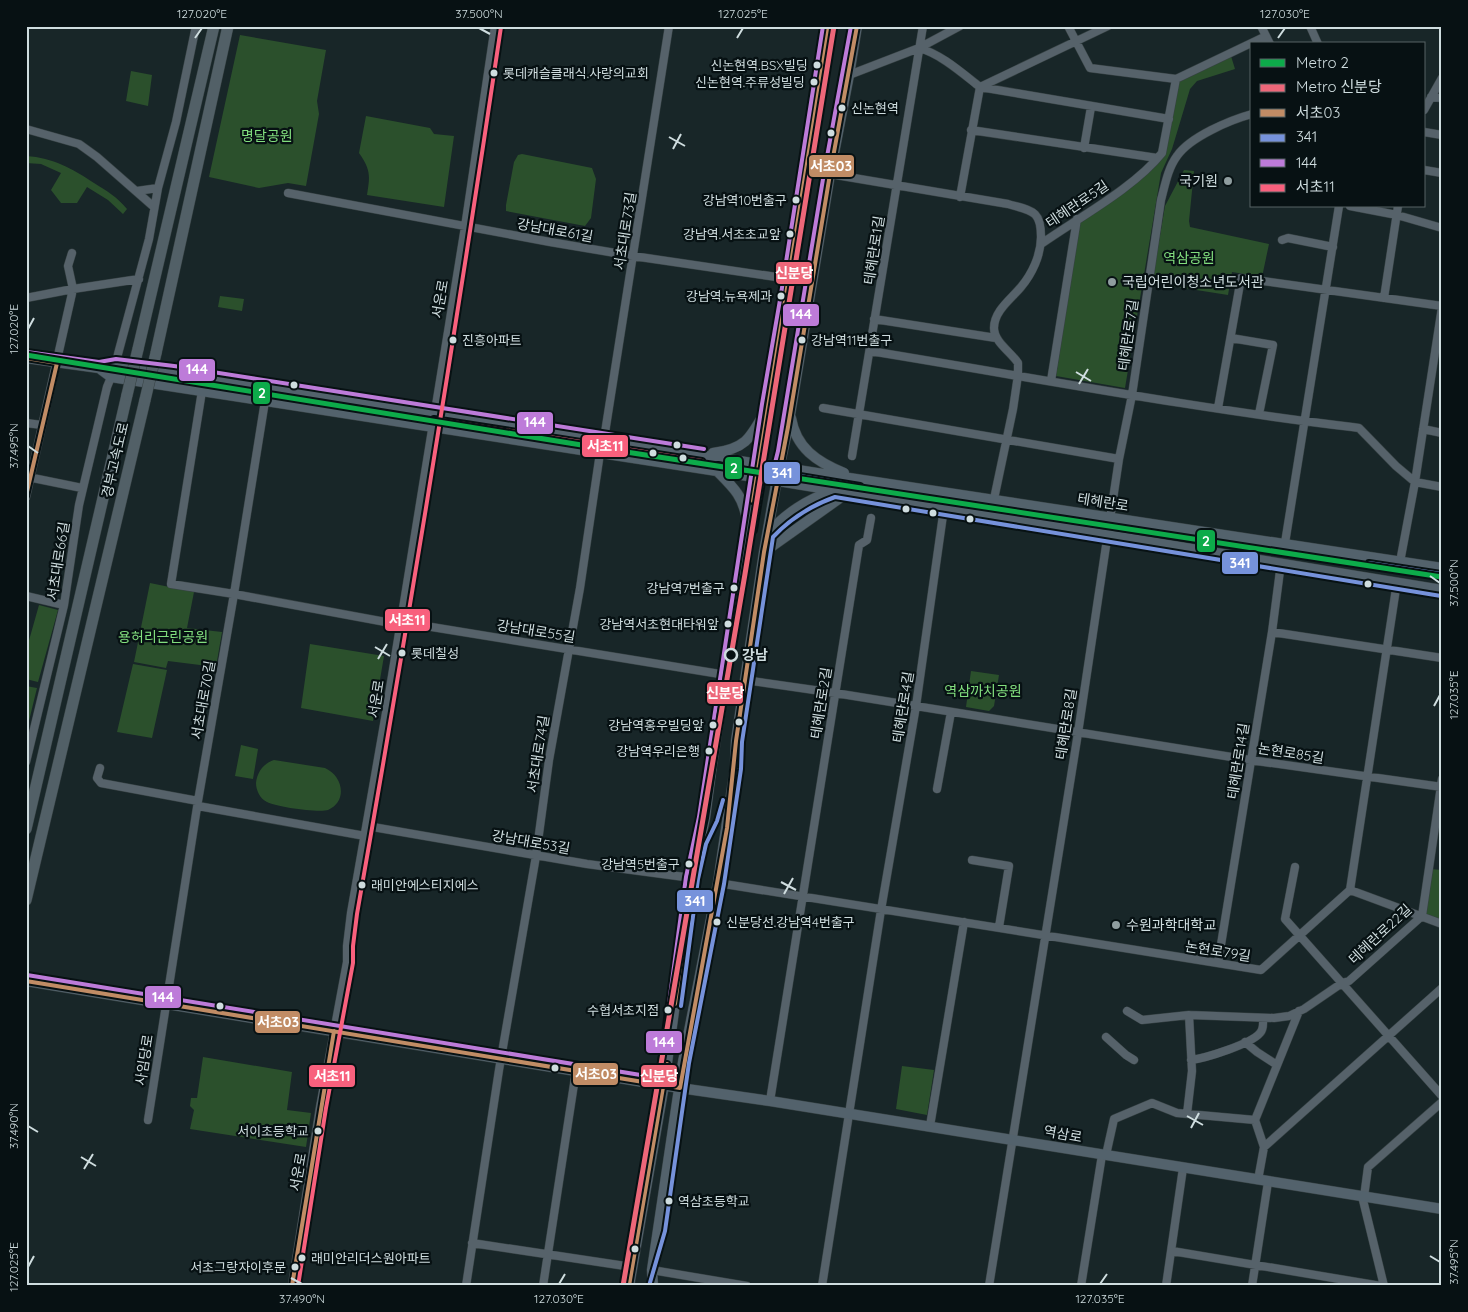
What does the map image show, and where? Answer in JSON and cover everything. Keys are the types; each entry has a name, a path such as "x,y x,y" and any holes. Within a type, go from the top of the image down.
{"highway":[{"name":"경부고속도로","path":"26,829 126,395 214,26"},
{"name":"경부고속도로","path":"26,900 156,353 228,26"}],"main road":[{"path":"629,1286 664,1085 692,878 705,818 748,529 790,279 829,26"},
{"path":"653,1286 652,1270 680,1088 718,883 735,768 736,741 764,552 791,412 830,174 850,75 857,26"},
{"path":"26,358 99,368 111,377 717,471 1442,590"},
{"name":"테헤란로","path":"99,368 116,365 173,372 860,480 1442,568"},
{"path":"702,455 733,450 740,446 750,437 768,405"},
{"path":"791,412 793,428 808,453 825,464 860,480"},
{"path":"717,471 738,493 745,510 748,529"},
{"path":"804,486 799,480 803,475 833,479 836,476"},
{"path":"767,534 780,520 797,507 834,491"},
{"path":"764,552 847,493"},
{"path":"26,981 664,1085"},
{"name":"역삼로","path":"664,1085 1442,1209"}],"street":[{"name":"서초대로66길","path":"26,762 64,606 82,488 149,239 158,188 176,122 196,26"},
{"name":"서운로","path":"292,1286 347,962 351,913 466,225 495,26"},
{"name":"서초대로73길","path":"604,439 668,26"},
{"name":"테헤란로1길","path":"852,456 922,26"},
{"path":"850,75 919,48 960,26"},
{"path":"1068,26 1090,68 1176,79 1250,48"},
{"path":"980,88 1108,26"},
{"path":"1261,26 1268,40"},
{"path":"1310,26 1317,42"},
{"path":"919,48 928,50 961,72 980,88 1169,119"},
{"path":"1426,106 1442,78"},
{"name":"테헤란로5길","path":"996,338 994,328 998,314 1029,276 1036,262 1041,244 1144,173 1162,153 1176,79"},
{"path":"960,197 980,88"},
{"path":"1431,97 1442,98"},
{"path":"1084,148 1091,106"},
{"name":"테헤란로7길","path":"1110,517 1132,395 1159,212 1167,176 1177,155 1194,140 1234,119 1250,115"},
{"path":"26,130 79,144 97,157 154,207"},
{"path":"971,130 1157,158"},
{"path":"1426,132 1442,135"},
{"path":"1426,170 1442,173"},
{"path":"830,174 1028,209 1038,216 1041,244"},
{"path":"137,191 158,188"},
{"name":"강남대로61길","path":"288,193 633,256 790,279"},
{"path":"1284,543 1339,208"},
{"path":"1360,208 1397,215 1442,228"},
{"path":"1384,298 1398,208"},
{"path":"1051,381 1076,219"},
{"path":"1282,240 1288,238 1333,246"},
{"path":"26,497 73,289 68,266 72,253"},
{"path":"1218,408 1241,278 1442,306 1415,482 1400,562"},
{"path":"26,298 139,279"},
{"path":"874,319 996,338 1018,363 1013,409 994,499"},
{"path":"1231,338 1272,345 1259,414"},
{"path":"870,351 1132,395 1359,428 1396,466 1415,482 1442,487"},
{"path":"1432,368 1442,365"},
{"name":"강남대로55길","path":"202,391 171,584 392,623 401,622 726,675"},
{"name":"서초대로70길","path":"168,1004 198,804 265,401"},
{"path":"823,408 1119,459"},
{"path":"26,423 42,425"},
{"path":"1423,429 1442,433"},
{"name":"서초대로74길","path":"466,1286 501,1058 536,856 549,760 580,588 600,453"},
{"path":"29,478 82,488"},
{"name":"테헤란로4길","path":"822,1286 881,910 916,706 944,508"},
{"name":"테헤란로8길","path":"989,1286 1078,733 1110,517"},
{"name":"테헤란로2길","path":"770,1101 859,545 867,540 871,518"},
{"name":"테헤란로14길","path":"1218,963 1272,632 1281,563"},
{"path":"1397,582 1350,890 1442,924"},
{"path":"26,596 64,606"},
{"path":"1272,632 1442,658"},
{"name":"논현로85길","path":"745,680 1250,760 1368,777 1441,784"},
{"path":"937,789 951,712"},
{"path":"100,768 97,778 101,782 198,804 365,836"},
{"name":"테헤란로22길","path":"1128,1011 1142,1020 1189,1015 1263,1018 1289,1016 1349,980 1422,916 1441,784"},
{"name":"강남대로53길","path":"367,826 536,856 692,878"},
{"path":"972,860 1010,866 999,927"},
{"path":"1295,867 1285,919 1442,1096"},
{"name":"논현로79길","path":"718,883 1261,970 1350,890"},
{"path":"930,1126 964,922"},
{"path":"1264,1147 1442,988"},
{"name":"사임당로","path":"148,1120 168,1004"},
{"path":"1252,1286 1263,1181 1264,1147 1255,1120 1299,1011"},
{"path":"1187,1114 1192,1071 1189,1015"},
{"path":"1191,1060 1245,1042 1261,1033 1263,1018"},
{"path":"1106,1038 1134,1060"},
{"path":"1245,1042 1256,1052 1277,1065"},
{"path":"543,1286 576,1071"},
{"path":"1172,1251 1383,1286 1363,1196 1368,1167 1442,1102"},
{"path":"1081,1286 1104,1155 1115,1119 1152,1103 1177,1113 1255,1120"},
{"path":"1166,1286 1183,1168"},
{"path":"472,1244 632,1267"},
{"path":"652,1270 742,1285"}],"green space":[{"name":"명달공원","path":"240,35 326,50 317,101 319,114 306,186 288,183 259,188 209,177"},
{"path":"1231,56 1235,69 1197,81 1190,89 1172,149 1161,173 1125,388 1056,376 1080,220 1147,174 1165,153 1178,81"},
{"path":"131,71 152,75 148,106 126,101"},
{"path":"366,116 430,128 434,134 454,136 444,207 367,195 369,173 359,153"},
{"path":"522,154 592,168 596,179 591,218 585,226 506,211 514,162 518,155"},
{"path":"26,156 54,161 70,168 108,192 127,209 123,214 108,200 87,187 77,203 61,203 51,190 61,173 41,164 26,163"},
{"name":"역삼공원","path":"1184,170 1194,171 1190,227 1269,244 1262,277 1232,272 1228,295 1152,283 1165,206"},
{"path":"220,296 244,299 242,311 218,307"},
{"name":"용허리근린공원","path":"150,583 194,592 187,628 222,632 216,667 168,661 166,668 134,662"},
{"path":"39,605 58,610 38,682 26,679 26,651"},
{"path":"310,644 384,656 373,721 301,708"},
{"path":"133,664 167,670 152,738 117,732"},
{"name":"역삼까치공원","path":"971,671 999,675 994,706 989,711 966,707"},
{"path":"26,686 37,688 26,733"},
{"path":"241,745 258,749 253,779 235,776"},
{"path":"274,760 325,768 339,782 341,795 338,801 328,810 316,811 288,808 265,801 260,797 256,786 257,779 259,772 264,766"},
{"path":"1430,869 1442,870 1442,921 1423,915"},
{"path":"203,1057 292,1072 287,1110 311,1113 306,1147 190,1129 194,1110 190,1106 191,1098 197,1098"},
{"path":"902,1066 934,1070 927,1115 896,1109"}],"metro line":[{"name":"신분당","path":"623,1286 745,574 834,26"},
{"name":"2","path":"26,355 600,448 1442,577"}],"transit line":[{"name":"144","path":"27,975 659,1078 686,877 699,817 762,404 823,26"},
{"name":"서초03","path":"753,501 829,26"},
{"name":"144","path":"718,465 772,475 778,451 824,173 851,26"},
{"name":"서초03","path":"26,981 680,1088 727,828 736,741 764,552 788,427 830,174 857,26"},
{"name":"서초11","path":"298,1286 326,1108 353,963 357,914 432,471 501,27"},
{"name":"144","path":"27,352 99,362 116,359 174,366 704,449"},
{"name":"서초03","path":"26,358 57,363 26,496"},
{"name":"서초11","path":"434,419 702,461"},
{"name":"341","path":"754,530 764,470 860,486"},
{"name":"341","path":"649,1286 665,1231 689,1063 724,884 741,769 742,742 773,537 787,524 817,504 835,497 1441,596"},
{"name":"341","path":"1369,563 1441,574"},
{"name":"서초03","path":"675,1004 692,878 705,818 722,701"},
{"name":"341","path":"681,1006 698,879 706,844 717,821 723,800"},
{"name":"서초03","path":"292,1286 334,1031"},
{"name":"서초03","path":"629,1286 667,1064"}],"place":[{"name":"신논현역.BSX빌딩","path":"817,65"},
{"name":"롯데캐슬클래식.사랑의교회","path":"494,73"},
{"name":"신논현역.주류성빌딩","path":"814,82"},
{"name":"신논현역","path":"842,108"},
{"name":"국기원","path":"1228,181"},
{"name":"강남역10번출구","path":"796,200"},
{"name":"강남역.서초초교앞","path":"790,234"},
{"name":"국립어린이청소년도서관","path":"1112,282"},
{"name":"강남역.뉴욕제과","path":"781,296"},
{"name":"진흥아파트","path":"453,340"},
{"name":"강남역11번출구","path":"802,340"},
{"name":"강남역7번출구","path":"734,588"},
{"name":"강남역서초현대타워앞","path":"728,624"},
{"name":"롯데칠성","path":"402,653"},
{"name":"강남","path":"731,655"},
{"name":"강남역홍우빌딩앞","path":"713,725"},
{"name":"강남역우리은행","path":"709,751"},
{"name":"강남역5번출구","path":"689,864"},
{"name":"래미안에스티지에스","path":"362,885"},
{"name":"신분당선.강남역4번출구","path":"717,922"},
{"name":"수원과학대학교","path":"1116,925"},
{"name":"수협서초지점","path":"668,1010"},
{"name":"서이초등학교","path":"318,1131"},
{"name":"역삼초등학교","path":"669,1201"},
{"name":"래미안리더스원아파트","path":"302,1258"},
{"name":"서초그랑자이후문","path":"295,1267"}]}
